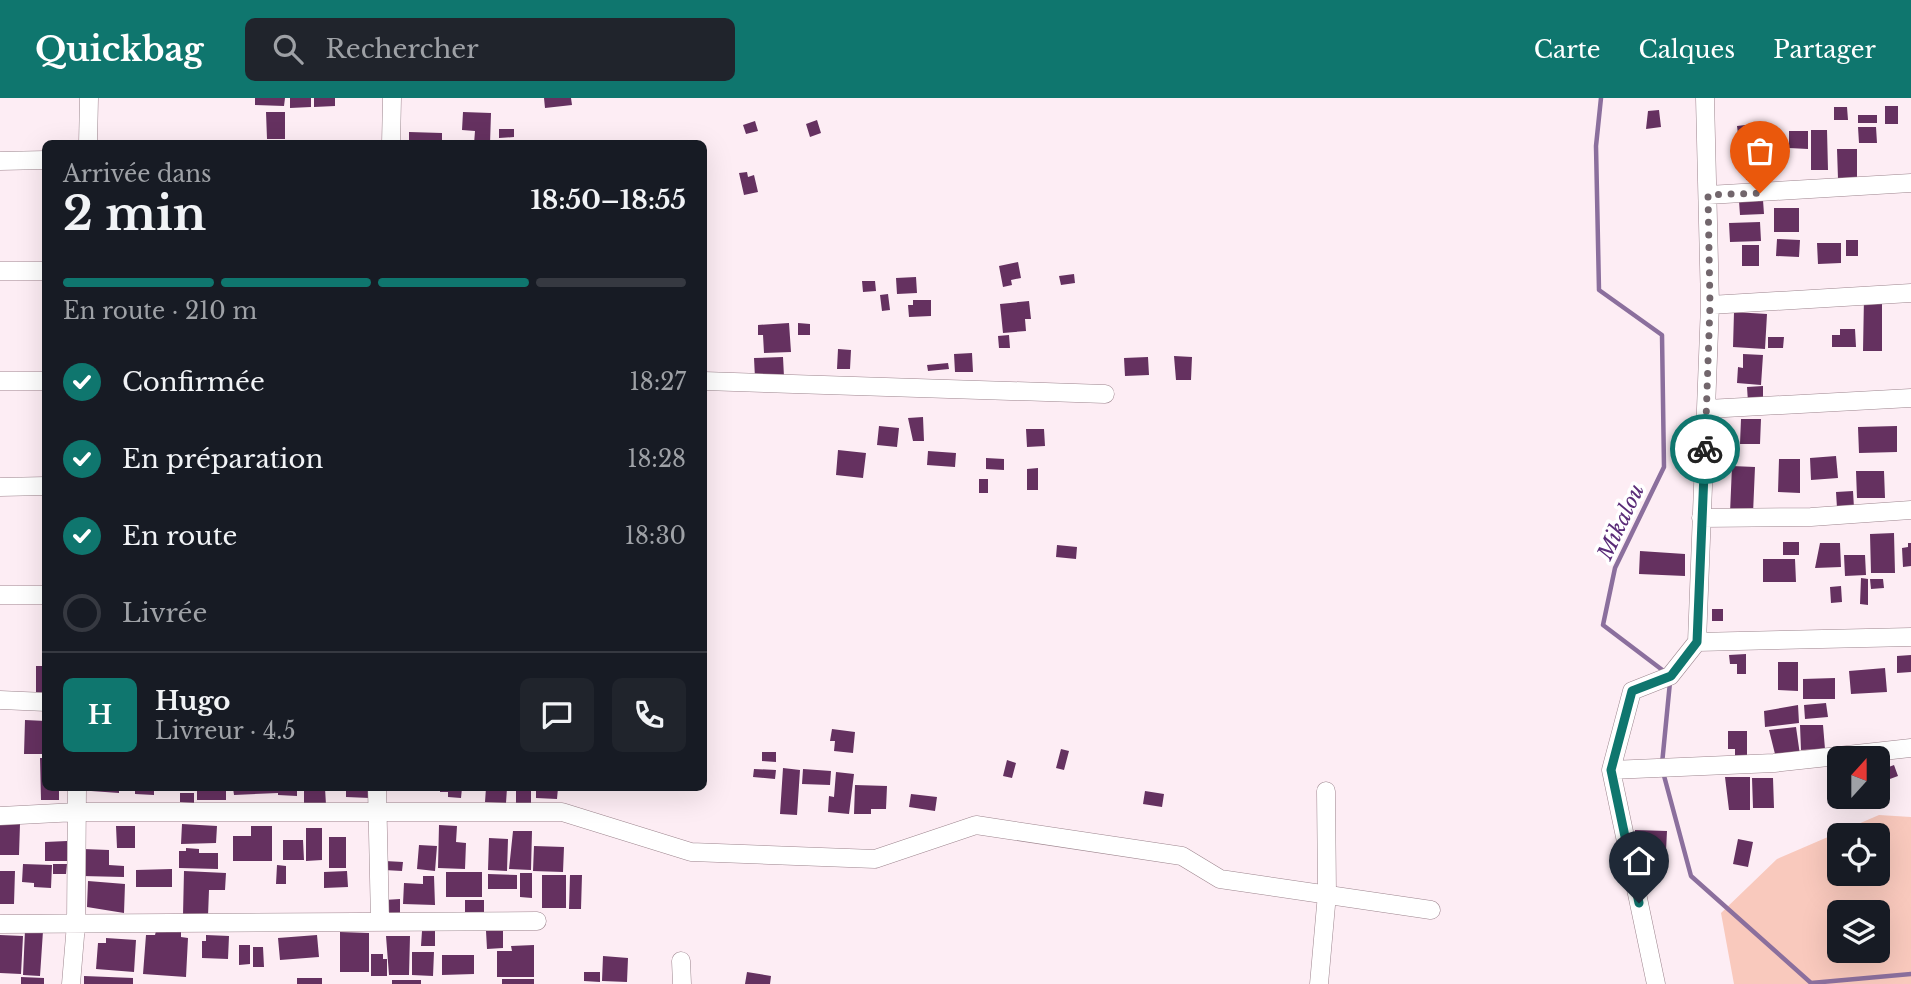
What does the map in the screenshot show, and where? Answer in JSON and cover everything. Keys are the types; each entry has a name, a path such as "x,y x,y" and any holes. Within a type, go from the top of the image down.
{"street":[{"path":"88,140 89,98"},
{"path":"391,140 393,98"},
{"path":"1656,984 1611,770 1632,691 1671,676 1697,642 1710,305 1705,98"},
{"path":"0,161 42,160"},
{"path":"1708,195 1911,183"},
{"path":"0,271 42,271"},
{"path":"1710,305 1911,293"},
{"path":"0,381 42,381"},
{"path":"707,381 1105,394"},
{"path":"1707,409 1911,398"},
{"path":"0,487 42,486"},
{"path":"1701,518 1811,517 1911,510"},
{"path":"0,595 42,595"},
{"path":"1697,642 1911,637"},
{"path":"0,701 42,702"},
{"path":"1611,770 1773,763 1911,748"},
{"path":"71,984 76,924 77,791"},
{"path":"377,791 380,921"},
{"path":"1319,984 1327,894 1326,791"},
{"path":"0,816 77,812 562,813 691,852 875,859 976,825 1182,856 1220,879 1431,910"},
{"path":"0,924 537,921"},
{"path":"681,961 682,984"}],"shaded area":[{"path":"1879,815 1911,817 1911,984 1734,984 1721,913 1777,859 1827,837 1827,886 1890,886 1890,823 1860,823"}],"building":[{"path":"255,98 285,98 284,106 255,105"},
{"path":"290,98 311,98 311,107 290,108"},
{"path":"314,98 335,98 335,106 314,107"},
{"path":"544,98 571,98 572,105 545,108"},
{"path":"1885,106 1898,106 1898,124 1885,124"},
{"path":"1834,107 1847,107 1848,120 1834,120"},
{"path":"1659,110 1661,127 1646,129 1648,111"},
{"path":"266,112 285,112 285,139 267,139"},
{"path":"463,112 491,113 490,140 474,140 475,131 462,130"},
{"path":"1858,115 1877,115 1877,123 1858,123"},
{"path":"817,120 821,133 810,137 806,124"},
{"path":"755,121 758,131 746,134 743,125"},
{"path":"1762,123 1764,139 1739,142 1737,126"},
{"path":"1858,127 1876,127 1877,143 1859,143"},
{"path":"499,129 514,129 514,137 499,138"},
{"path":"1811,130 1827,130 1828,170 1811,170"},
{"path":"1789,131 1808,131 1808,149 1789,148"},
{"path":"409,132 442,133 442,140 409,140"},
{"path":"1761,143 1763,179 1746,180 1745,144"},
{"path":"1837,149 1857,149 1857,178 1838,179"},
{"path":"747,172 748,177 754,175 758,192 744,195 739,173"},
{"path":"1763,200 1764,214 1740,215 1739,201"},
{"path":"1774,208 1799,208 1799,232 1774,232"},
{"path":"1760,222 1761,241 1730,242 1729,223"},
{"path":"1777,239 1800,240 1799,257 1776,256"},
{"path":"1846,240 1858,240 1858,256 1846,256"},
{"path":"1817,243 1841,243 1841,263 1818,264"},
{"path":"1742,245 1759,245 1759,266 1742,266"},
{"path":"1018,262 1021,278 1011,280 1012,285 1003,287 999,266"},
{"path":"1074,274 1075,283 1061,285 1059,276"},
{"path":"916,277 917,293 897,294 896,278"},
{"path":"862,281 875,281 876,291 863,292"},
{"path":"888,294 890,310 882,311 880,295"},
{"path":"1864,297 1882,298 1882,351 1863,351"},
{"path":"913,300 931,300 931,316 909,317 908,305 913,305"},
{"path":"1029,301 1031,319 1025,319 1026,331 1003,333 1000,304"},
{"path":"1734,312 1767,314 1765,349 1733,347"},
{"path":"789,323 791,352 764,353 763,335 758,335 758,325"},
{"path":"798,323 810,324 810,335 798,335"},
{"path":"1840,329 1855,329 1856,347 1832,347 1832,335 1840,335"},
{"path":"1009,335 1010,348 999,348 998,336"},
{"path":"1768,337 1784,337 1783,348 1768,348"},
{"path":"838,349 851,350 850,369 837,369"},
{"path":"972,353 973,372 955,372 954,354"},
{"path":"1743,354 1763,355 1761,385 1737,383 1738,367 1743,368"},
{"path":"1174,356 1192,357 1191,380 1176,380"},
{"path":"783,357 784,377 755,378 754,358"},
{"path":"1148,357 1149,375 1125,376 1124,358"},
{"path":"948,363 949,369 928,371 927,365"},
{"path":"1763,386 1763,401 1748,402 1747,387"},
{"path":"923,417 924,441 913,441 908,418"},
{"path":"1741,419 1761,419 1760,444 1740,444"},
{"path":"879,426 899,428 897,447 877,445"},
{"path":"1897,426 1897,452 1859,453 1858,427"},
{"path":"1026,429 1044,429 1045,446 1027,447"},
{"path":"838,450 866,453 863,478 836,475"},
{"path":"928,451 956,453 955,467 927,465"},
{"path":"1836,456 1838,478 1811,480 1810,458"},
{"path":"986,458 1004,459 1004,470 986,469"},
{"path":"1779,459 1800,459 1800,493 1778,492"},
{"path":"1732,466 1755,467 1753,514 1730,513"},
{"path":"1038,468 1038,490 1027,490 1027,469"},
{"path":"1856,471 1884,471 1885,498 1857,498"},
{"path":"979,479 988,479 988,493 979,493"},
{"path":"1853,491 1854,508 1837,508 1836,492"},
{"path":"1894,533 1895,573 1871,573 1870,534"},
{"path":"1783,542 1799,542 1799,555 1783,555"},
{"path":"1820,543 1840,543 1841,567 1815,568"},
{"path":"1908,543 1911,543 1911,566 1903,567 1902,548 1908,547"},
{"path":"1057,545 1077,547 1076,559 1056,557"},
{"path":"1640,551 1685,554 1685,576 1639,574"},
{"path":"1844,555 1865,555 1866,575 1845,576"},
{"path":"1763,559 1795,559 1796,582 1763,582"},
{"path":"1861,578 1868,579 1868,605 1860,604"},
{"path":"1870,579 1883,579 1884,588 1871,589"},
{"path":"1841,586 1842,602 1831,603 1830,587"},
{"path":"1712,609 1723,609 1723,621 1712,621"},
{"path":"1746,654 1746,674 1737,674 1737,664 1730,664 1729,655"},
{"path":"1911,655 1911,672 1897,673 1897,656"},
{"path":"1778,662 1798,662 1798,691 1778,690"},
{"path":"36,666 42,666 42,692 36,693"},
{"path":"1885,668 1887,692 1851,694 1849,671"},
{"path":"1835,678 1835,699 1803,699 1803,679"},
{"path":"1826,703 1828,717 1805,719 1804,705"},
{"path":"1798,705 1799,723 1765,727 1764,711"},
{"path":"25,720 42,721 42,754 24,754"},
{"path":"1800,725 1823,725 1825,749 1801,750"},
{"path":"1796,727 1800,755 1776,758 1769,730"},
{"path":"832,729 855,732 853,753 834,751 835,741 830,741"},
{"path":"1728,731 1747,731 1747,759 1735,759 1735,749 1728,749"},
{"path":"1061,749 1069,751 1064,770 1056,768"},
{"path":"762,752 776,752 776,762 762,761"},
{"path":"42,758 42,791 59,791 59,800 41,800"},
{"path":"1007,760 1016,763 1012,778 1003,776"},
{"path":"1894,765 1898,776 1890,779 1890,766"},
{"path":"783,768 800,770 797,815 780,814"},
{"path":"754,769 776,770 775,779 753,777"},
{"path":"803,769 831,771 830,785 802,784"},
{"path":"836,772 854,774 849,814 828,812 829,796 834,797"},
{"path":"1725,777 1750,777 1750,810 1729,810"},
{"path":"1752,778 1773,778 1774,808 1753,808"},
{"path":"855,785 887,786 886,809 871,809 871,814 854,814"},
{"path":"135,791 154,791 154,795 135,794"},
{"path":"197,791 226,791 226,800 197,800"},
{"path":"233,791 297,791 297,796 278,793 234,795"},
{"path":"304,791 325,791 326,805 304,805"},
{"path":"346,791 371,791 370,798 346,797"},
{"path":"462,791 461,798 448,797 448,792 440,792"},
{"path":"486,791 507,791 506,803 485,802"},
{"path":"516,791 531,791 531,807 516,806"},
{"path":"536,791 558,791 557,799 536,798"},
{"path":"1145,791 1164,794 1162,807 1143,804"},
{"path":"180,793 194,793 194,803 180,802"},
{"path":"911,794 937,797 935,811 909,807"},
{"path":"0,824 20,824 19,855 0,855"},
{"path":"182,824 217,826 216,843 181,844"},
{"path":"439,825 457,826 456,842 466,843 465,869 438,868"},
{"path":"116,826 135,826 135,848 117,848"},
{"path":"251,826 272,826 272,861 233,861 233,836 251,836"},
{"path":"306,828 322,828 322,860 306,861"},
{"path":"1635,830 1667,831 1666,851 1634,850"},
{"path":"513,831 532,831 531,870 509,869"},
{"path":"329,837 346,837 346,868 329,868"},
{"path":"489,838 508,839 507,871 488,870"},
{"path":"1738,839 1753,842 1748,867 1733,864"},
{"path":"283,840 303,840 304,860 283,860"},
{"path":"67,841 68,861 45,861 45,842"},
{"path":"419,845 437,846 435,871 417,869"},
{"path":"534,846 564,847 563,872 533,871"},
{"path":"186,848 199,849 199,853 218,853 218,869 179,868 179,851 186,851"},
{"path":"83,849 109,850 109,865 124,866 124,877 82,876"},
{"path":"385,861 403,862 402,871 384,870"},
{"path":"23,864 52,865 51,888 34,887 34,883 22,882"},
{"path":"53,864 67,864 66,874 53,874"},
{"path":"277,865 286,866 286,884 276,884"},
{"path":"172,869 172,887 136,887 136,870"},
{"path":"0,871 15,871 14,904 0,904"},
{"path":"184,871 226,873 225,890 209,890 208,916 183,915"},
{"path":"347,871 348,887 324,888 324,872"},
{"path":"446,872 482,872 482,897 446,897"},
{"path":"520,873 532,873 532,898 520,897"},
{"path":"488,874 517,875 517,889 488,889"},
{"path":"542,875 566,875 566,908 542,908"},
{"path":"570,875 582,875 581,909 569,909"},
{"path":"423,876 434,876 435,905 403,904 404,883 423,884"},
{"path":"88,881 125,884 124,913 87,907"},
{"path":"400,899 400,919 384,919 384,900"},
{"path":"465,900 484,900 484,916 465,916"},
{"path":"25,930 43,931 40,976 23,975"},
{"path":"156,931 181,932 181,937 188,938 186,977 143,974 146,935 155,935"},
{"path":"422,931 435,931 435,946 421,946"},
{"path":"486,931 503,931 503,948 487,949"},
{"path":"340,932 369,933 369,972 340,972"},
{"path":"0,935 23,936 21,974 0,973"},
{"path":"206,935 229,936 228,959 202,958 202,941 206,941"},
{"path":"317,935 319,957 280,960 278,938"},
{"path":"386,936 410,936 409,975 389,975"},
{"path":"106,938 136,940 134,972 96,969 98,943 106,943"},
{"path":"239,945 250,945 250,964 239,965"},
{"path":"534,945 534,977 497,977 497,951 512,951 511,946"},
{"path":"253,947 263,947 264,967 253,967"},
{"path":"412,952 434,952 433,976 412,975"},
{"path":"371,954 383,954 383,959 387,959 387,976 371,976"},
{"path":"442,955 474,955 474,974 442,975"},
{"path":"603,956 628,958 627,982 602,981"},
{"path":"584,972 600,972 600,982 584,981"},
{"path":"747,972 771,976 770,984 745,984"},
{"path":"84,976 133,978 133,984 84,984"},
{"path":"21,977 44,978 44,984 21,984"},
{"path":"297,978 322,978 322,984 297,984"},
{"path":"502,979 534,979 534,984 502,984"},
{"path":"392,980 421,980 421,984 392,984"}],"waterway":[{"name":"Mikalou","path":"1601,98 1596,146 1599,290 1662,335 1664,467 1615,568 1603,625 1665,672"},
{"name":"Mikalou","path":"1662,764 1670,682"},
{"name":"Mikalou","path":"1663,772 1691,876 1811,983"},
{"path":"1811,983 1911,974"}],"way so far":[{"path":"1705,449 1710,305 1708,195 1760,193"}],"route":[{"path":"1639,903 1611,770 1632,691 1671,676 1697,642 1705,449"}]}
